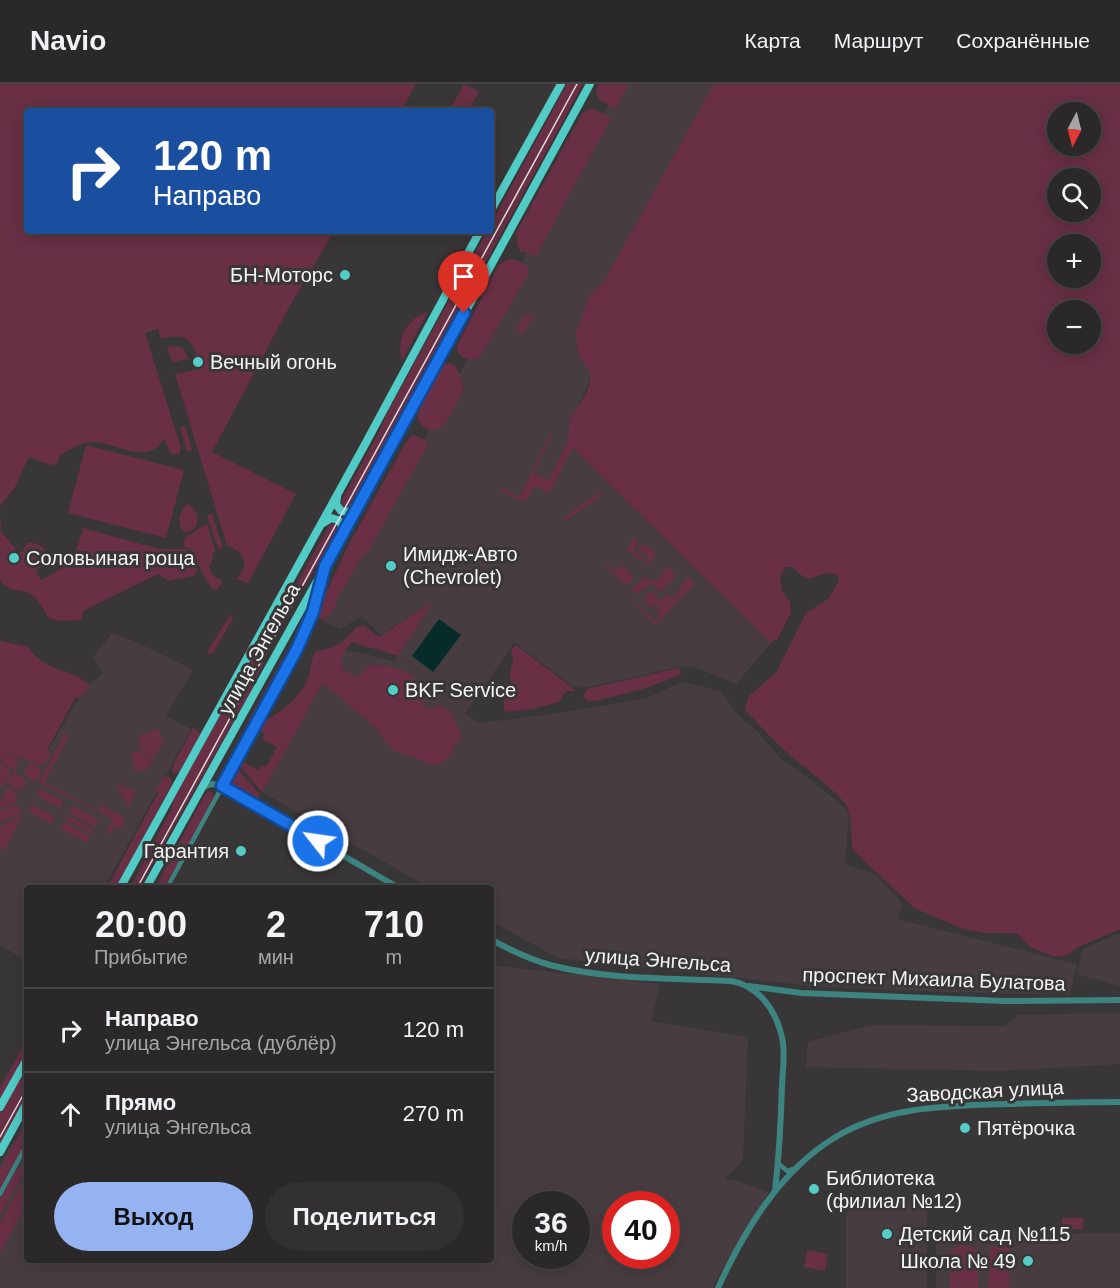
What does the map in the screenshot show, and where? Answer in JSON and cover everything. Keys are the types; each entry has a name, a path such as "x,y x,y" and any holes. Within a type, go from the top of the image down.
{"main road":[{"path":"494,205 561,84"},
{"name":"улица Энгельса","path":"148,885 590,84"},
{"name":"улица Энгельса","path":"122,885 478,234"},
{"path":"340,490 336,504 341,511 353,510 362,500"},
{"path":"317,531 327,519 338,520 342,525 342,530 338,543"},
{"path":"0,1107 24,1064"},
{"path":"0,1152 24,1108"}],"street":[{"path":"169,885 297,649 313,612 325,566"},
{"path":"201,789 212,784 222,786 394,885"},
{"name":"улица Энгельса","path":"494,941 523,956 574,970 601,974 731,981 747,985 760,996 774,1016 782,1039 778,1163"},
{"name":"проспект Михаила Булатова","path":"747,985 801,993 1004,1001 1120,1000"},
{"name":"Заводская улица","path":"718,1288 749,1229 775,1192 796,1169 834,1138 863,1124 898,1112 955,1106 1120,1102"},
{"path":"0,1194 24,1150"},
{"path":"778,1163 787,1171 796,1169"},
{"name":"Заводская улица","path":"775,1192 778,1163"}],"shaded area":[{"path":"0,84 416,84 403,108 24,108 24,234 332,234 288,309 212,452 296,494 248,583 236,579 243,570 244,560 238,551 227,546 175,374 200,369 196,352 189,341 184,338 178,336 161,339 158,329 145,333 181,448 179,454 171,454 164,439 149,452 130,451 91,442 60,455 57,464 50,465 29,457 15,487 0,506"},
{"path":"464,84 479,92 470,108 451,108"},
{"path":"567,84 583,84 399,422 388,437 351,505 345,508 342,506 342,500 386,415 485,234 494,234 494,218"},
{"path":"599,84 629,84 615,109 598,97"},
{"path":"620,84 714,84 585,392 572,417 733,605 771,643 736,684 697,668 684,666 584,688 573,686 507,637 514,643 465,714 479,723 551,714 644,699 683,682 720,691 738,715 758,732 780,758 845,808 849,814 845,864 875,874 899,899 902,905 897,919 1077,964 1070,994 811,986 558,958 494,923 494,885 425,885 262,792 337,648 394,661 434,600 380,635 362,616 340,629 324,622 335,605 334,602"},
{"path":"714,84 1120,84 1120,929 1078,947 1066,956 1052,956 1030,947 1017,933 984,933 963,929 914,908 853,850 850,816 846,805 828,786 779,745 745,710 748,697 777,671 806,613 828,599 839,581 836,574 827,573 809,579 792,567 786,567 780,577 782,591 790,602 791,612 777,640 771,643 573,448 549,493 535,486 523,502 501,491 501,488 520,497 550,433 552,435 534,473 549,480 568,441 570,419 586,394 590,383 590,373 578,352 575,334 591,293 603,283"},
{"path":"593,108 611,118 536,256 520,251 517,244 517,231 583,112"},
{"path":"509,259 525,264 529,273 480,357 472,360 465,359 459,354 457,346 497,268"},
{"path":"428,312 402,360 401,344 405,330 414,319"},
{"path":"525,316 534,317 522,334 516,329"},
{"path":"167,347 183,348 189,359 172,362"},
{"path":"447,363 454,365 459,373 463,384 462,391 443,426 436,430 428,429 419,421 419,408 442,367"},
{"path":"185,426 192,450 187,452 180,427"},
{"path":"415,435 425,440 427,446 368,552 362,557 335,602 337,605 325,620 315,616 349,544 406,442"},
{"path":"86,445 184,470 166,538 68,513"},
{"path":"598,493 603,494 566,521 563,518"},
{"path":"188,504 194,509 197,521 195,528 186,533 181,529 179,517 185,505"},
{"path":"0,513 1,531 15,548 16,554 23,551 27,543 32,543 42,547 52,560 36,570 41,580 59,570 70,560 83,528 159,549 186,549 195,557 197,571 193,576 169,581 158,574 83,611 82,620 50,619 33,596 11,589 0,580"},
{"path":"212,513 223,548 218,549 207,515"},
{"path":"207,523 215,551 209,566 214,575 223,581 217,590 213,590 202,573 194,552 183,545 186,537"},
{"path":"331,523 335,524 337,530 275,638 249,694 141,885 132,885 171,810 174,799 255,651 268,633"},
{"path":"633,538 638,540 634,550 643,557 641,560 637,559 627,548"},
{"path":"640,545 648,546 655,553 654,558 646,566 643,565 648,556 638,549"},
{"path":"607,564 616,571 623,564 634,577 628,584 624,584 605,565"},
{"path":"666,567 670,568 676,576 661,592 651,583 637,594 631,590 644,577 653,581 659,579"},
{"path":"688,577 695,584 655,625 626,595 656,621 660,617 656,612 660,608 656,604 652,608 645,601 645,597 651,591 660,601 667,594 672,598 682,588 680,586"},
{"path":"434,600 398,656 352,642 343,655 342,670 358,677 370,665 378,665 393,667 412,676 423,691 424,707 430,709 440,705 451,712 462,735 448,758 437,766 396,751 394,753 376,728 323,683 262,792 237,763 240,760 258,770 261,765 266,767 277,747 262,739 265,733 257,729 298,695 307,681 315,652 338,644 355,628 364,625 379,637"},
{"path":"312,606 302,638 250,730 245,727"},
{"path":"231,614 233,618 213,653 209,654 208,650"},
{"path":"112,633 193,670 166,716 191,729 106,885 24,885 24,959 0,945 0,760 18,738 49,749 86,686 103,674 93,657"},
{"path":"0,641 28,647 43,662 73,674 88,684 89,689 80,697 75,698 47,750 51,753 43,766 8,753 0,762"},
{"path":"516,645 577,691 566,691 559,702 533,709 504,712 504,701 511,684 510,673 513,659 511,649"},
{"path":"679,668 681,674 678,676 643,689 596,701 588,701 583,697 587,689"},
{"path":"193,728 201,733 179,772 174,774 172,772 174,763"},
{"path":"159,729 163,741 154,758 140,750 138,736"},
{"path":"65,733 69,736 44,782 94,810 39,782"},
{"path":"131,752 139,752 153,759 148,769 135,772"},
{"path":"8,754 18,758 16,771 1,763"},
{"path":"30,763 39,767 41,772 36,782 24,773"},
{"path":"0,764 9,770 10,774 4,785 0,787"},
{"path":"235,766 260,795 258,800 232,784 230,777"},
{"path":"15,773 24,778 26,784 18,791 7,783 11,775"},
{"path":"165,776 171,778 172,784 118,885 109,885 158,793 155,791"},
{"path":"116,782 136,792 128,808"},
{"path":"7,788 17,793 16,803 0,808 0,803"},
{"path":"40,789 63,801 60,808 36,795"},
{"path":"209,791 213,793 214,798 167,885 157,885 205,794"},
{"path":"17,805 23,812 2,822 0,820 0,810"},
{"path":"32,805 55,817 51,824 28,811"},
{"path":"101,805 122,816 124,821 121,829 115,826 111,834 107,832 112,821 111,818 98,811"},
{"path":"73,806 99,820 95,827 69,813"},
{"path":"23,814 4,851 0,848 0,827"},
{"path":"68,816 94,830 92,834 66,820"},
{"path":"65,822 90,836 87,843 61,829"},
{"path":"1120,934 1120,986 1077,974 1082,950"},
{"path":"494,965 660,984 651,1021 748,1037 743,1157 741,1163 724,1179 769,1192 713,1288 0,1288 0,1164 14,1140 24,1145 24,1263 494,1263"},
{"path":"1120,1013 1120,1064 997,1071 806,1067 808,1042 871,1025 1005,1026 1018,1015"},
{"path":"24,1044 24,1059 0,1102 0,1088"},
{"path":"24,1073 24,1103 0,1147 0,1114"},
{"path":"24,1126 24,1147 0,1191 0,1170"},
{"path":"24,1166 24,1172 0,1216 0,1200 16,1171"},
{"path":"24,1179 24,1209 0,1254 0,1223"},
{"name":"Детский сад №115","path":"859,1200 910,1202 911,1207 927,1208 927,1288 846,1288 846,1215"},
{"path":"1062,1218 1083,1218 1083,1229 1062,1229"},
{"name":"Школа № 49","path":"1032,1229 1033,1234 1120,1233 1120,1288 936,1288 936,1230"},
{"path":"963,1245 975,1249 979,1256 978,1288 950,1288 950,1253"},
{"path":"990,1247 1010,1247 1009,1288 988,1288"},
{"path":"807,1250 828,1254 825,1271 804,1267"}],"water":[{"path":"439,619 461,635 433,672 412,656"}],"tram line":[{"path":"139,885 577,84"},
{"path":"0,1137 24,1093"}],"place":[{"name":"БН-Моторс","path":"345,275"},
{"name":"Вечный огонь","path":"198,362"},
{"name":"Соловьиная роща","path":"14,558"},
{"name":"Имидж-Авто (Chevrolet)","path":"391,566"},
{"name":"BKF Service","path":"393,690"},
{"name":"Гарантия","path":"241,851"},
{"name":"Пятёрочка","path":"965,1128"},
{"name":"Библиотека (филиал №12)","path":"814,1189"},
{"name":"Детский сад №115","path":"887,1234"},
{"name":"Школа № 49","path":"1028,1261"}],"route":[{"path":"318,841 222,786 297,649 313,612 325,566 464,313"}]}
